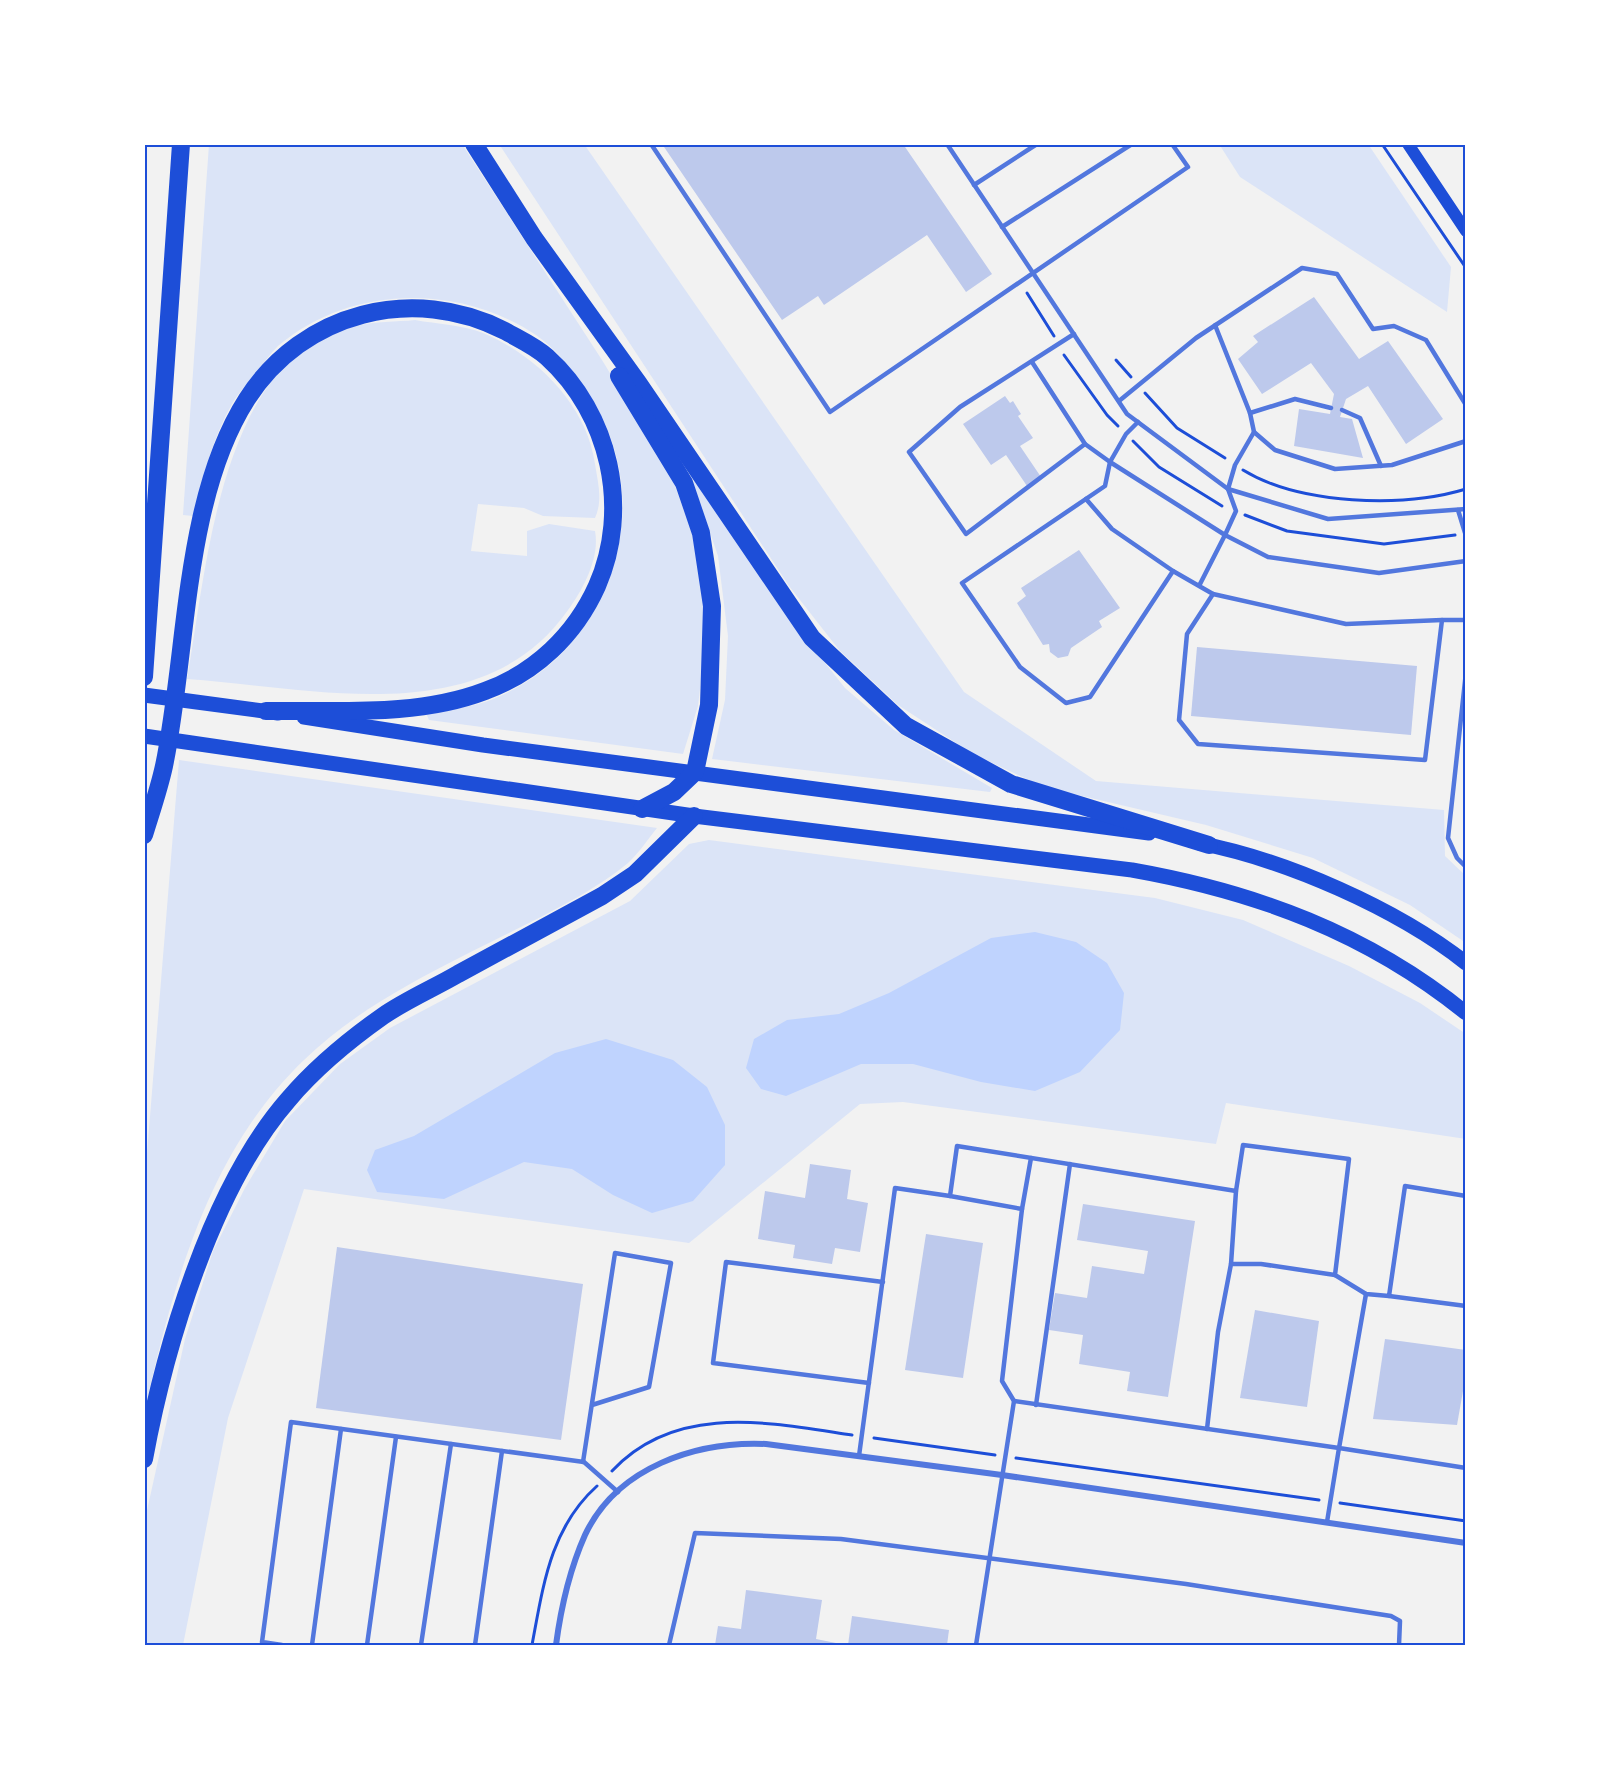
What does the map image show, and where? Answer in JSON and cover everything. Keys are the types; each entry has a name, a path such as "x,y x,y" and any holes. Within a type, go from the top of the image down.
{"highway":[{"path":"144,677 181,144"},
{"path":"474,144 684,483 701,533 711,606 711,663 709,705 695,772 674,792 642,808"},
{"path":"534,238 707,481 812,638 906,726 1011,784 1209,845"},
{"path":"144,835 164,767 188,601 213,475 234,420 265,372 307,337 347,319 388,309 430,309 473,317 530,344 547,357 573,387 595,422 603,440 614,496 608,559 592,596 570,631 546,657 517,677 485,692 449,702 402,709 266,711"},
{"path":"144,1459 174,1340 200,1256 231,1187 260,1137 288,1100 337,1051 385,1015 602,896 635,874 694,816"}],"main road":[{"path":"1408,144 1466,231"},
{"path":"144,695 266,711 483,745 1130,830 1209,845 1262,859 1324,882 1408,924 1466,963"},
{"path":"144,736 246,749 694,816 1132,870 1225,890 1272,904 1352,939 1425,982 1466,1013"}],"street":[{"path":"556,1645 566,1585 585,1534 596,1517 618,1492 665,1460 695,1449 732,1442 766,1444 1002,1475 1466,1543"}],"lane":[{"path":"651,144 830,412 1188,167 1172,144"},
{"path":"947,144 1127,414 1228,489 1328,519 1466,509"},
{"path":"974,185 1037,144"},
{"path":"1002,227 1132,144"},
{"path":"1119,401 1215,325 1302,268 1337,274 1373,329 1394,326 1426,340 1466,405"},
{"path":"1215,325 1250,413 1254,432 1275,450 1335,470 1392,465 1466,441"},
{"path":"1074,334 960,407 909,452 966,534 1084,444"},
{"path":"1032,362 1084,444 1225,535 1268,557 1379,573 1466,561"},
{"path":"1250,413 1295,399 1331,408"},
{"path":"1342,410 1360,418 1381,466"},
{"path":"1138,422 1126,434 1110,462 1105,486 962,583 1020,667 1066,703 1089,697 1173,571"},
{"path":"1199,586 1236,511 1228,489 1235,465 1254,432"},
{"path":"1086,499 1112,529 1173,571 1213,594 1346,624 1466,620"},
{"path":"1458,510 1466,536"},
{"path":"1213,594 1187,634 1179,720 1198,744 1425,760 1442,620"},
{"path":"1466,672 1448,838 1457,858 1466,867"},
{"path":"1206,1429 1218,1332 1231,1264 1236,1191 1243,1145 1349,1159 1335,1275"},
{"path":"950,1196 957,1146 1236,1191"},
{"path":"976,1645 1014,1401 1002,1381 1022,1209 1031,1158"},
{"path":"1036,1405 1070,1164"},
{"path":"1389,1296 1405,1186 1466,1196"},
{"path":"859,1456 895,1188 1022,1209"},
{"path":"583,1462 615,1253 671,1263 650,1387 592,1405"},
{"path":"869,1383 713,1363 726,1262 883,1282"},
{"path":"1231,1264 1261,1264 1335,1275 1366,1294 1466,1306"},
{"path":"1327,1522 1366,1294"},
{"path":"1014,1401 1466,1468"},
{"path":"282,1645 262,1642 291,1422 583,1462 618,1492"},
{"path":"312,1645 341,1429"},
{"path":"367,1645 396,1437"},
{"path":"421,1645 451,1444"},
{"path":"475,1645 502,1451"},
{"path":"669,1645 695,1533 841,1539 990,1557 1391,1616 1400,1622 1399,1645"}],"path":[{"path":"1382,144 1466,268"}],"shaded area":[{"path":"209,144 462,144 602,360 670,472 693,535 704,594 704,654 698,706 683,754 429,720 426,713 485,702 505,694 523,684 556,659 583,628 604,591 614,564 620,537 623,510 621,483 608,430 596,405 554,350 536,335 505,318 473,306 439,300 405,298 371,302 338,311 307,326 278,346 234,400 225,417 204,473 193,516 183,515"},
{"path":"499,144 584,144 964,692 1096,781 1444,810 1445,856 1466,876 1466,943 1410,905 1313,858 1206,825 1044,787 973,754 898,705 840,651 789,586"},
{"path":"1219,144 1368,144 1451,267 1447,312 1240,177"},
{"path":"415,320 467,328 483,333 522,354 556,385 582,422 590,442 598,485 599,505 595,518 543,516 524,508 478,504 471,551 527,556 527,531 549,524 595,531 593,562 574,601 532,648 490,674 443,688 393,694 341,693 187,679 213,525 223,486 251,414 270,383 287,364 309,348 344,330 363,324"},
{"path":"698,479 814,649 845,688 894,730 992,788 990,792 712,759 725,700 728,636 718,556 693,482"},
{"path":"179,760 657,828 628,863 590,890 418,980 358,1016 321,1044 270,1097 242,1137 218,1179 198,1224 168,1317 144,1413 144,1190"},
{"path":"709,840 1155,898 1243,920 1349,966 1420,1003 1466,1034 1466,1139 1226,1103 1216,1144 903,1102 860,1104 689,1243 304,1189 228,1418 183,1645 144,1645 144,1524 185,1339 213,1251 245,1188 285,1121 340,1064 390,1028 630,901 689,844"}],"water":[{"path":"1035,932 1076,942 1107,963 1124,993 1120,1030 1080,1072 1035,1091 981,1082 913,1064 861,1064 786,1096 761,1089 746,1068 754,1039 787,1020 839,1014 889,993 991,938"},
{"path":"606,1039 673,1060 707,1087 725,1125 725,1165 693,1201 652,1213 613,1195 572,1169 524,1162 444,1199 377,1192 367,1170 375,1150 414,1136 555,1053"}],"building":[{"path":"662,144 903,144 992,274 966,292 927,235 824,305 818,296 782,320"},
{"path":"1314,297 1359,359 1388,341 1443,419 1406,444 1368,386 1346,399 1340,417 1352,419 1363,458 1294,446 1299,409 1330,414 1334,394 1311,363 1262,394 1238,359 1258,342 1253,336"},
{"path":"1005,396 1010,403 1013,401 1021,414 1018,416 1033,438 1020,446 1041,477 1027,486 1006,455 991,465 963,424"},
{"path":"1079,550 1120,608 1099,621 1102,627 1071,648 1068,656 1058,658 1050,652 1049,644 1043,645 1017,603 1026,596 1021,588"},
{"path":"1197,647 1417,666 1411,735 1191,716"},
{"path":"810,1164 851,1170 847,1199 868,1203 860,1252 835,1248 832,1264 793,1258 795,1245 758,1239 765,1191 805,1198"},
{"path":"1083,1204 1195,1221 1168,1397 1127,1391 1130,1372 1079,1364 1083,1335 1049,1330 1055,1293 1087,1298 1092,1266 1144,1274 1148,1251 1077,1240"},
{"path":"926,1234 983,1243 963,1378 905,1370"},
{"path":"337,1247 583,1284 561,1440 316,1408"},
{"path":"1255,1310 1319,1321 1307,1407 1240,1398"},
{"path":"1385,1339 1466,1350 1466,1374 1457,1425 1373,1419"},
{"path":"746,1590 822,1600 816,1639 846,1645 715,1645 718,1626 741,1629"},
{"path":"852,1616 949,1630 947,1645 848,1645"}]}
